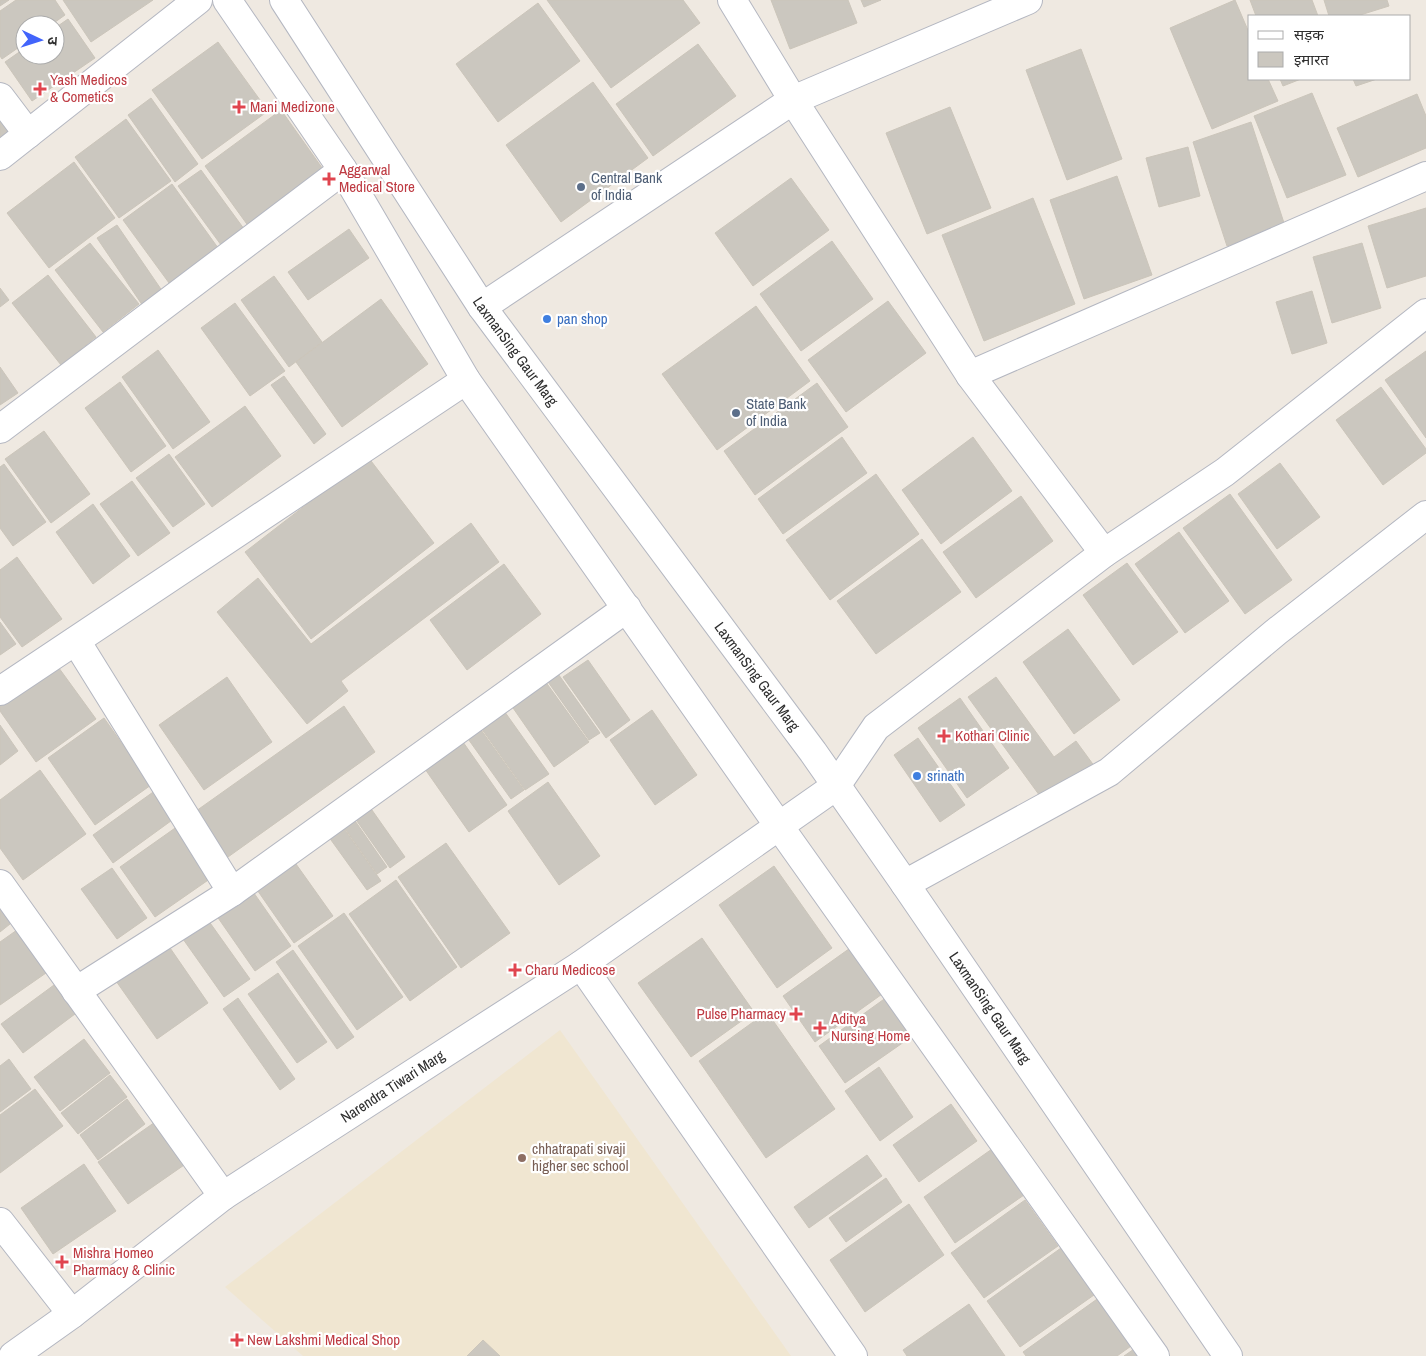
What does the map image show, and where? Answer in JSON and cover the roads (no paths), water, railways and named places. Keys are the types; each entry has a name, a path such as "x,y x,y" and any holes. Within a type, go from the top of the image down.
{"street":[{"path":"0,156 198,0"},
{"path":"227,0 344,170 466,380 779,826 1155,1356"},
{"name":"LaxmanSing Gaur Marg","path":"284,0 482,307 807,744 1228,1356"},
{"path":"732,0 793,100 970,375 1104,554"},
{"path":"482,307 793,100 1028,0"},
{"path":"0,97 28,134"},
{"path":"0,429 344,170"},
{"path":"970,375 1426,176"},
{"path":"836,786 876,727 1104,554 1225,472 1426,313"},
{"path":"0,691 466,380"},
{"path":"905,884 1109,772 1276,632 1426,515"},
{"path":"76,991 232,892 627,608"},
{"path":"76,641 232,892"},
{"name":"Narendra Tiwari Marg","path":"13,1356 72,1314 223,1196 581,965 836,786"},
{"path":"0,884 223,1196"},
{"path":"581,965 853,1356"},
{"path":"0,1222 72,1314"}],"place":[{"name":"Yash Medicos & Cometics","path":"40,89"},
{"name":"Mani Medizone","path":"239,107"},
{"name":"Aggarwal Medical Store","path":"329,179"},
{"name":"Central Bank of India","path":"581,187"},
{"name":"pan shop","path":"547,319"},
{"name":"State Bank of India","path":"736,413"},
{"name":"Kothari Clinic","path":"944,736"},
{"name":"srinath","path":"917,776"},
{"name":"Charu Medicose","path":"515,970"},
{"name":"Pulse Pharmacy","path":"796,1014"},
{"name":"Aditya Nursing Home","path":"820,1028"},
{"name":"chhatrapati sivaji higher sec school","path":"522,1158"},
{"name":"Mishra Homeo Pharmacy & Clinic","path":"62,1262"},
{"name":"New Lakshmi Medical Shop","path":"237,1340"}]}
